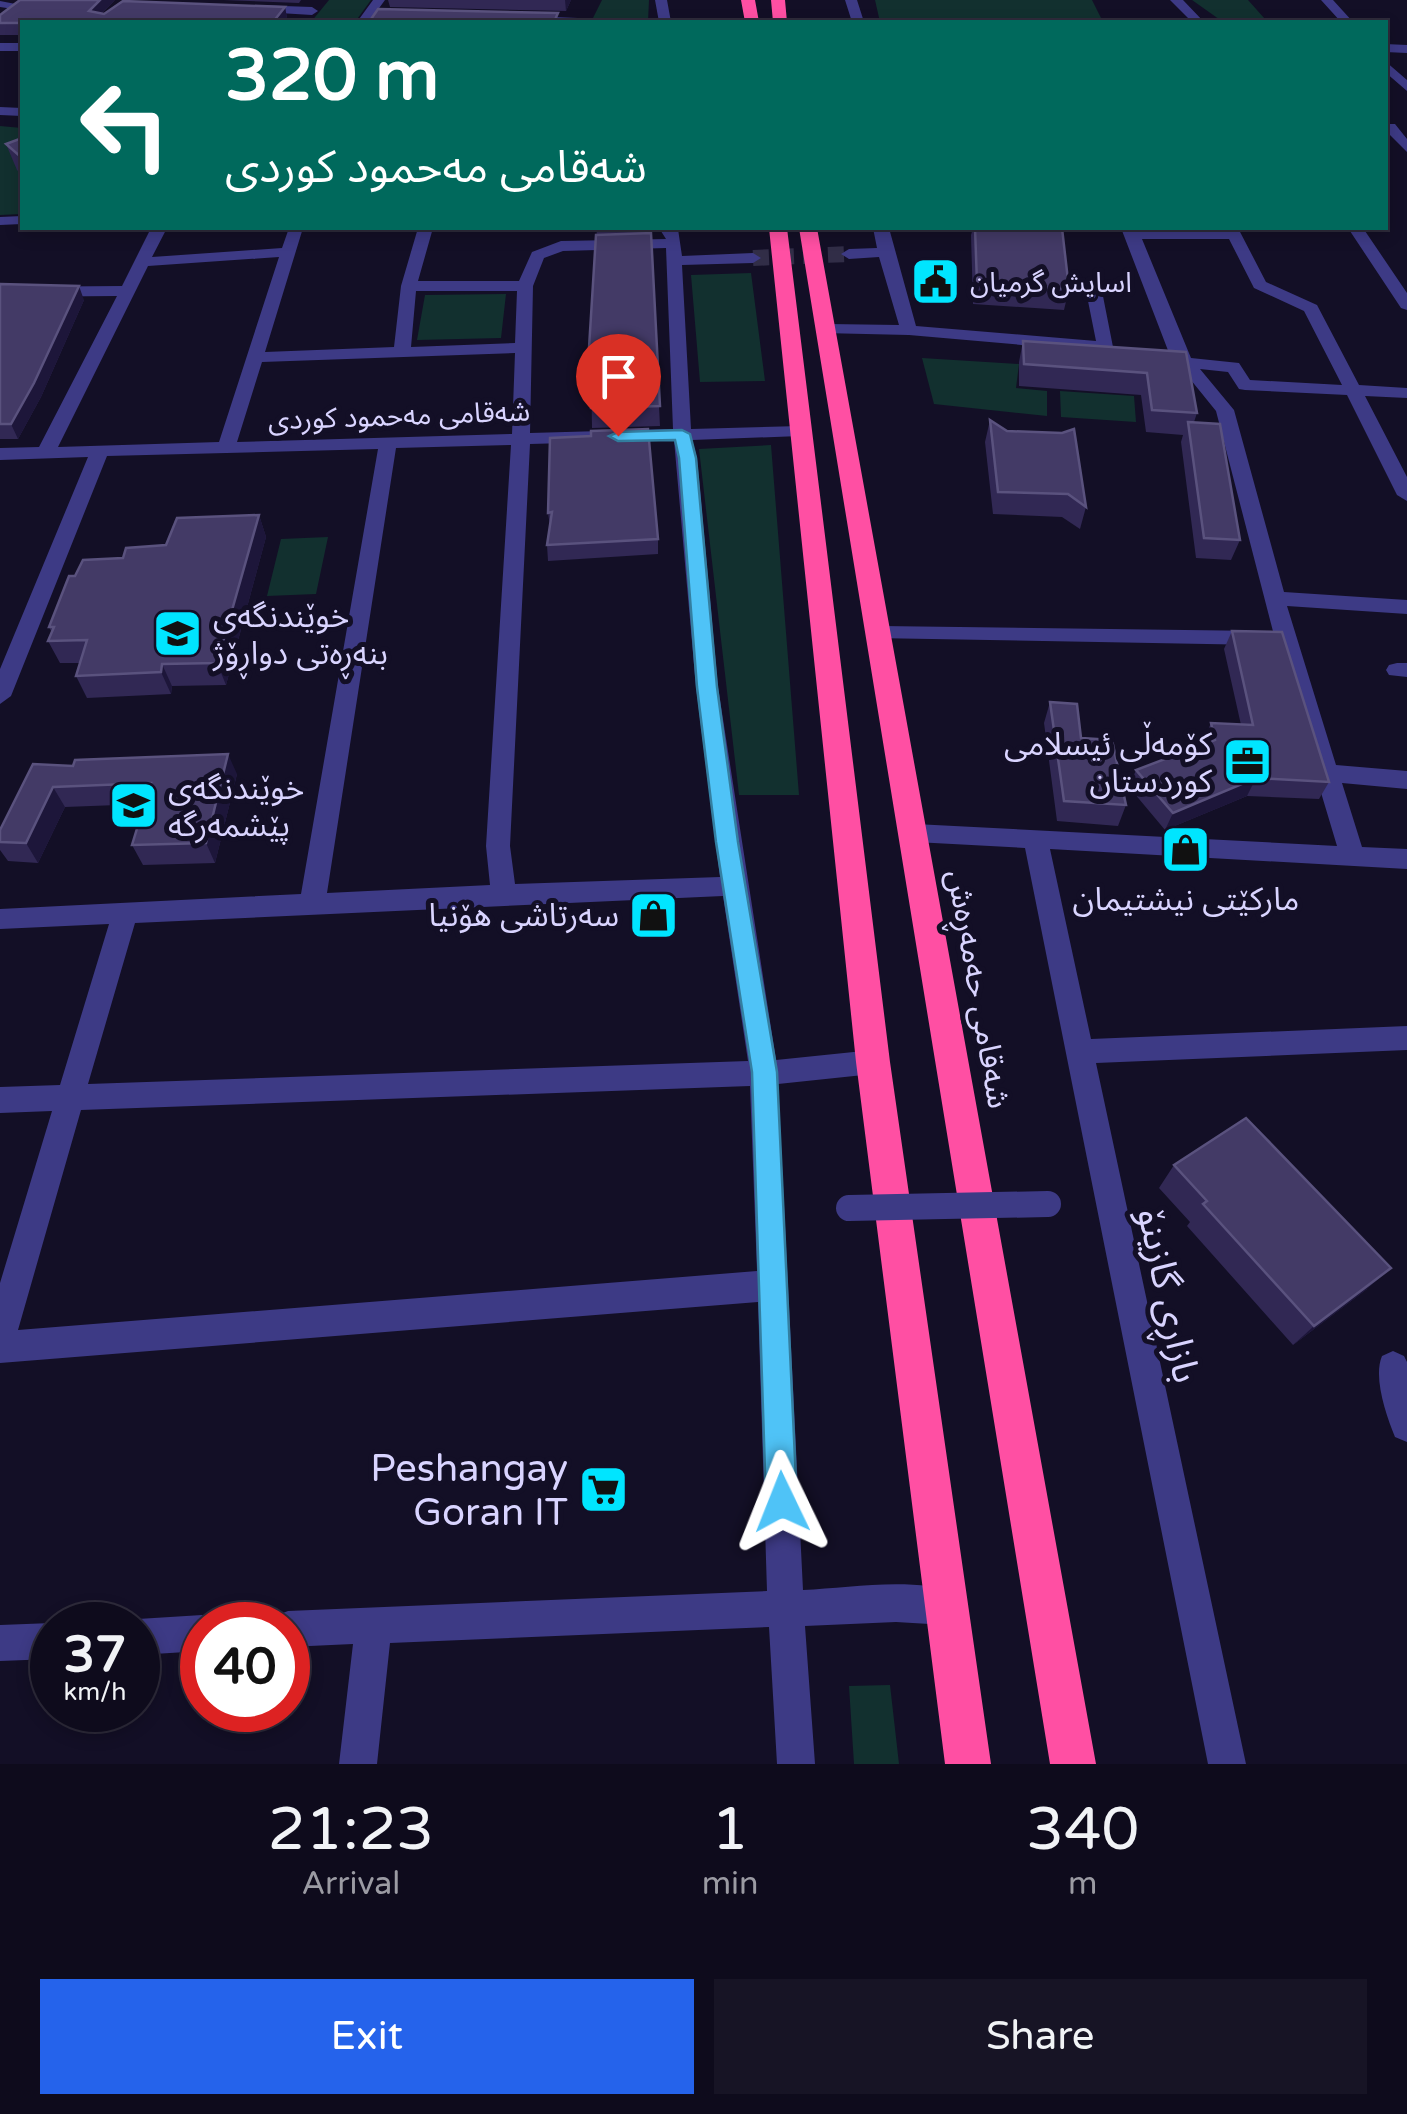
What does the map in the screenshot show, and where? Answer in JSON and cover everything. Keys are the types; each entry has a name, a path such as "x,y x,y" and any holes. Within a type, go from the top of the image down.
{"highway":[{"path":"778,230 873,1062 968,1764"},
{"name":"شەقامی حەمەڕەش","path":"808,230 881,633 1073,1764"}],"street":[{"path":"366,18 379,0"},
{"path":"1176,0 1196,20"},
{"path":"1327,0 1345,20"},
{"path":"0,4 23,3"},
{"path":"0,22 23,3"},
{"path":"236,8 317,5"},
{"path":"366,18 386,15"},
{"path":"508,19 579,18"},
{"path":"1388,70 1403,92"},
{"path":"1394,126 1407,148"},
{"path":"46,452 158,230"},
{"path":"226,448 295,230"},
{"path":"402,351 409,286 424,230"},
{"path":"881,230 910,330"},
{"path":"1357,230 1407,306"},
{"path":"1353,858 1286,638 1225,410 1174,356 1131,231 1233,231 1260,285 1311,308 1407,496"},
{"path":"673,238 682,434 688,458 707,687 764,1072 796,1764"},
{"path":"503,892 498,846 521,439 521,348 525,286 537,255 561,246 673,238 752,258"},
{"path":"142,262 288,252"},
{"path":"849,254 886,252"},
{"path":"828,329 910,330 1114,348 1092,281"},
{"path":"409,286 525,286"},
{"path":"0,292 128,291"},
{"path":"254,357 521,348"},
{"path":"1174,356 1233,367 1245,384"},
{"path":"1245,384 1407,393"},
{"path":"1225,410 1245,384"},
{"name":"شەقامی مەحمود کوردی","path":"0,454 800,431"},
{"path":"312,905 388,443"},
{"path":"0,696 100,451"},
{"path":"1276,598 1407,607"},
{"path":"881,633 1286,638"},
{"path":"1328,773 1407,780"},
{"path":"915,833 1407,859"},
{"name":"بازاڕی گازینۆ","path":"1036,842 1076,1052 1227,1764"},
{"path":"0,919 503,892 734,886"},
{"path":"0,1336 125,913"},
{"path":"1076,1052 1407,1038"},
{"path":"0,1100 764,1072 873,1062"},
{"path":"848,1208 1048,1204"},
{"path":"0,1347 773,1284"},
{"path":"1394,1367 1407,1425"},
{"path":"310,1628 786,1612 896,1604 946,1607"},
{"path":"358,1764 374,1625"},
{"path":"0,1644 30,1642"}],"green space":[{"path":"329,0 371,0 356,20 313,20"},
{"path":"602,0 649,0 648,20 592,20"},
{"path":"875,0 1092,0 1102,20 880,20"},
{"path":"1192,0 1248,0 1265,19 1251,20 1220,20"},
{"path":"0,126 20,128 20,214 0,215"},
{"path":"751,273 765,381 700,382 691,275"},
{"path":"506,294 501,338 417,340 425,295"},
{"path":"922,358 1019,364 1016,388 1047,391 1047,416 934,404"},
{"path":"1060,391 1134,396 1136,422 1061,417"},
{"path":"771,445 799,795 739,795 699,449"},
{"path":"328,537 316,594 267,596 281,539"},
{"path":"890,1685 899,1764 854,1764 849,1686"}],"building":[{"path":"20,0 100,0 89,11 104,14 123,1 285,7 275,20 0,23 0,15"},
{"path":"378,9 558,13 555,20 370,20"},
{"path":"20,139 20,156 6,144"},
{"path":"975,230 1062,230 1069,289 977,283"},
{"path":"651,233 660,406 591,408 589,348 596,235"},
{"path":"0,284 79,286 11,424 0,424"},
{"path":"1023,341 1186,352 1197,413 1152,410 1147,373 1024,364"},
{"path":"990,420 1007,431 1062,433 1074,429 1086,507 1068,494 998,492"},
{"path":"1188,422 1220,424 1240,540 1204,538"},
{"path":"648,429 658,539 547,545 552,512 548,513 550,438 591,436 591,431"},
{"path":"259,515 217,663 162,664 161,672 76,676 87,640 48,641 54,627 49,627 69,576 75,576 83,560 123,558 126,548 166,545 177,518"},
{"path":"1232,631 1282,632 1329,782 1256,778 1173,813 1136,770 1215,740 1211,723 1253,725"},
{"path":"1050,702 1077,704 1081,738 1112,740 1126,805 1064,801"},
{"path":"228,754 206,843 132,845 151,783 53,787 26,843 0,842 0,830 33,764 73,766 75,760"},
{"path":"1246,1118 1391,1268 1314,1326 1203,1204 1207,1201 1174,1165"}],"tunnel":[{"path":"753,258 849,254"}],"place":[{"name":"اسايش گرميان","path":"935,282"},
{"name":"خوێندنگەی بنەڕەتی دواڕۆژ","path":"178,634"},
{"name":"کۆمەڵی ئیسلامی کوردستان","path":"1247,762"},
{"name":"خوێندنگەی پێشمەرگە","path":"133,806"},
{"name":"مارکێتی نیشتیمان","path":"1186,849"},
{"name":"سەرتاشی هۆنیا","path":"654,915"},
{"name":"Peshangay Goran IT","path":"603,1490"}],"route":[{"path":"618,436 682,434 688,458 707,687 764,1072 782,1502"}]}
